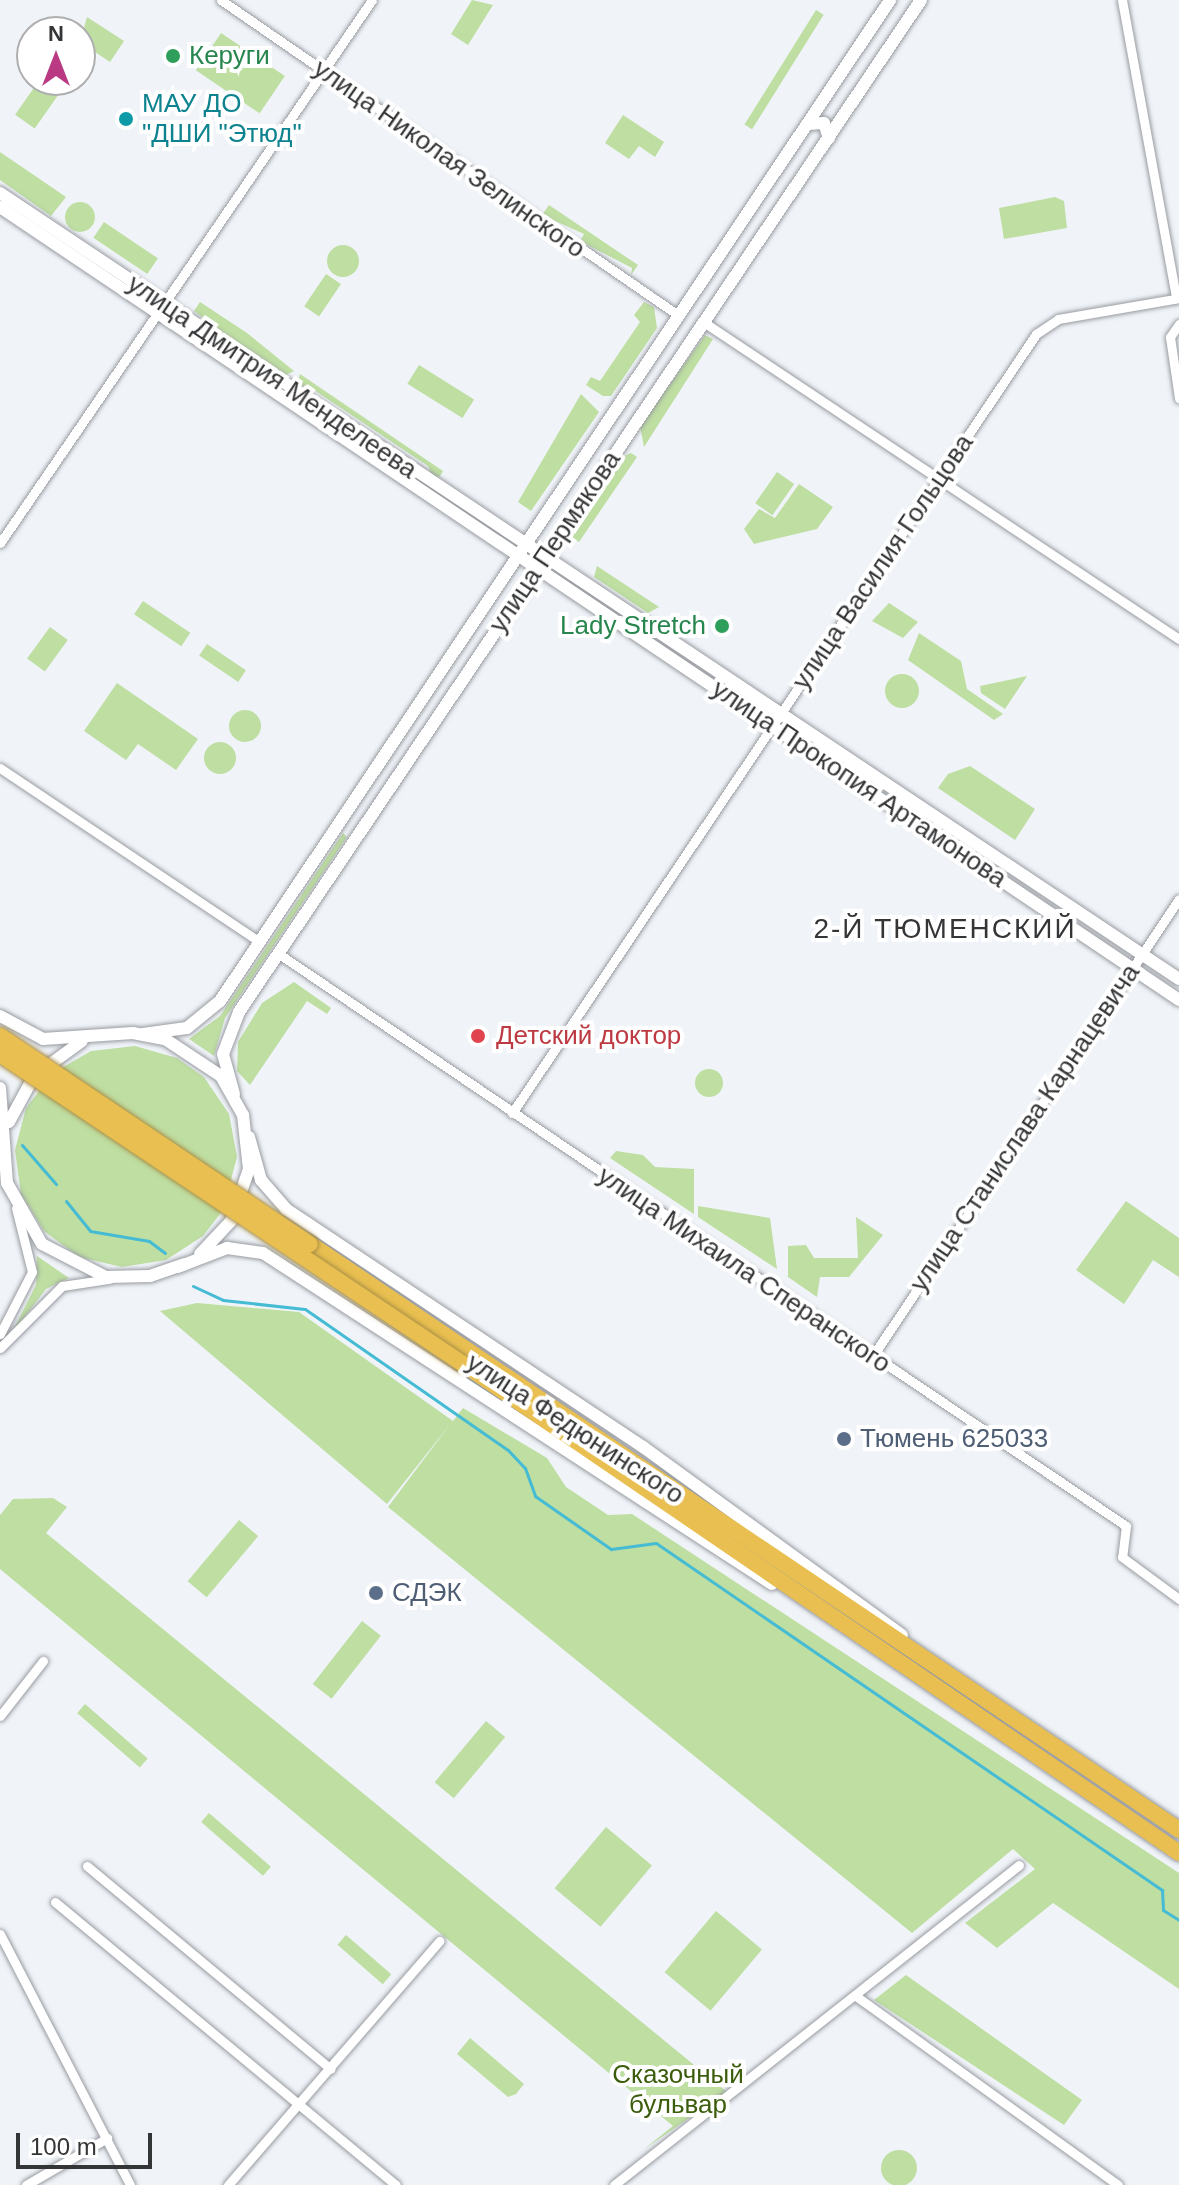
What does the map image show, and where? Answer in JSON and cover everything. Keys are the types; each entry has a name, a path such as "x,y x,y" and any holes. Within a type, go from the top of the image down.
{"highway":[{"path":"0,1036 468,1358"},
{"path":"0,1054 468,1358"},
{"name":"улица Федюнинского","path":"468,1358 948,1672 1179,1830"},
{"name":"улица Федюнинского","path":"468,1358 939,1689 1179,1853"}],"main road":[{"name":"улица Пермякова","path":"143,1034 177,1031 203,1017 260,942 890,0"},
{"name":"улица Пермякова","path":"234,1094 223,1063 227,1034 921,0"},
{"path":"825,98 824,115 845,114"},
{"path":"807,124 824,123 829,138"},
{"name":"улица Дмитрия Менделеева","path":"0,193 158,307 539,567"},
{"name":"улица Дмитрия Менделеева","path":"0,207 547,555"},
{"name":"улица Прокопия Артамонова","path":"547,555 1179,979"},
{"name":"улица Прокопия Артамонова","path":"539,567 1179,1000"},
{"path":"0,1016 43,1039 143,1034 196,1054 234,1094 249,1137 248,1178 236,1213 214,1243 178,1267 121,1278 65,1262 16,1208 5,1144 0,1088"},
{"path":"5,1144 34,1076 70,1047 101,1036"},
{"name":"улица Федюнинского","path":"249,1137 261,1180 286,1209 643,1447 948,1672"},
{"name":"улица Федюнинского","path":"178,1267 237,1247 275,1259 615,1486 939,1689"}],"street":[{"name":"улица Николая Зелинского","path":"221,0 678,315"},
{"path":"0,543 158,307 372,0"},
{"path":"1122,0 1178,298"},
{"name":"улица Василия Гольцова","path":"512,1113 938,480 1046,325 1178,298"},
{"path":"705,323 1179,639"},
{"path":"1179,324 1170,337 1179,398"},
{"path":"0,768 260,942"},
{"name":"улица Станислава Карнацевича","path":"872,1357 1179,899"},
{"name":"улица Михаила Сперанского","path":"279,954 1126,1526 1122,1557 1179,1599"},
{"path":"0,1334 32,1272 16,1208"},
{"path":"0,1348 62,1286 121,1278"},
{"path":"0,1716 43,1661"},
{"path":"614,2185 1019,1865"},
{"path":"87,1866 331,2069"},
{"path":"55,1902 396,2185"},
{"path":"0,1934 130,2185"},
{"path":"228,2185 439,1941"},
{"path":"856,1996 1118,2185"},
{"path":"26,2185 107,2138"}],"green space":[{"path":"472,0 493,5 468,45 451,34"},
{"path":"816,10 824,15 752,129 744,124"},
{"path":"96,23 124,41 110,62 96,53"},
{"path":"221,33 285,76 260,113 196,70"},
{"path":"28,96 57,96 35,129 15,115"},
{"path":"623,115 664,142 655,157 639,146 629,159 605,143"},
{"path":"0,152 66,197 51,216 0,180"},
{"path":"1055,197 1064,201 1067,228 1004,239 999,208"},
{"path":"80,202 91,206 95,217 91,228 80,232 69,228 65,217 69,206"},
{"path":"549,205 638,265 631,275 632,268 580,241 584,234 542,215"},
{"path":"104,222 158,258 147,274 93,238"},
{"path":"343,245 355,249 359,261 355,273 343,277 331,273 327,261 331,249"},
{"path":"326,274 341,284 319,316 304,306"},
{"path":"200,302 247,333 294,371 282,377 250,355 194,311"},
{"path":"644,302 654,307 657,328 611,396 603,396 586,385 591,377 600,381 640,322 634,315"},
{"path":"705,335 713,339 644,447 640,426"},
{"path":"419,365 474,399 462,418 407,384"},
{"path":"300,374 443,471 440,476 433,479 428,466 308,386 296,387"},
{"path":"581,394 599,412 531,511 518,502"},
{"path":"631,453 637,457 579,542 567,535 617,459"},
{"path":"777,472 794,484 772,515 755,503"},
{"path":"799,484 833,507 817,529 754,544 744,529 759,509 775,518"},
{"path":"597,566 659,607 648,613 594,577"},
{"path":"143,601 190,633 181,646 134,614"},
{"path":"889,603 918,622 903,638 872,621"},
{"path":"50,627 68,640 45,671 27,659"},
{"path":"919,633 961,661 967,689 1003,714 994,720 908,660"},
{"path":"207,644 246,670 238,682 199,656"},
{"path":"902,674 914,679 919,691 914,703 902,708 890,703 885,691 890,679"},
{"path":"1027,676 1005,709 981,693 980,686"},
{"path":"117,683 198,739 176,770 138,744 126,760 84,731"},
{"path":"245,710 256,715 261,726 256,737 245,742 234,737 229,726 234,715"},
{"path":"220,742 231,747 236,758 231,769 220,774 209,769 204,758 209,747"},
{"path":"970,766 1035,809 1015,840 938,788 948,774"},
{"path":"343,833 347,837 225,1018 214,1056 189,1039 220,1016"},
{"path":"294,982 331,1008 327,1014 307,1001 250,1085 237,1071 238,1042 262,1003"},
{"path":"135,1046 177,1058 204,1077 229,1114 237,1157 223,1210 203,1236 166,1260 122,1267 79,1257 44,1231 21,1194 15,1150 26,1108 53,1073 91,1051"},
{"path":"709,1069 719,1073 723,1083 719,1093 709,1097 699,1093 695,1083 699,1073"},
{"path":"616,1151 643,1155 655,1167 694,1169 694,1214 610,1158"},
{"path":"1126,1201 1179,1238 1179,1277 1153,1260 1124,1304 1076,1270"},
{"path":"698,1206 770,1218 777,1269 698,1217"},
{"path":"856,1217 883,1235 849,1277 820,1277 817,1297 788,1277 788,1246 806,1245 814,1258 858,1258"},
{"path":"37,1256 69,1278 46,1289 10,1336 36,1285"},
{"path":"197,1303 299,1312 453,1421 463,1408 547,1458 566,1487 608,1515 632,1514 1179,1873 1179,1989 1053,1903 997,1948 965,1923 1035,1869 1013,1849 912,1933 388,1507 451,1423 387,1504 160,1311"},
{"name":"Сказочный бульвар","path":"53,1498 67,1507 46,1533 727,2092 643,2150 673,2126 0,1569 0,1515 13,1499"},
{"path":"239,1520 258,1536 207,1597 188,1581"},
{"path":"362,1621 381,1636 332,1699 313,1684"},
{"path":"85,1704 148,1758 140,1768 77,1713"},
{"path":"486,1721 505,1737 454,1798 435,1782"},
{"path":"209,1813 271,1867 263,1876 201,1822"},
{"path":"606,1827 652,1866 601,1927 555,1888"},
{"path":"716,1911 762,1950 711,2011 665,1972"},
{"path":"346,1935 391,1974 383,1984 337,1945"},
{"path":"906,1975 1082,2100 1064,2125 874,2000"},
{"path":"470,2038 524,2084 516,2094 508,2097 457,2054"},
{"path":"899,2150 912,2155 917,2168 912,2181 899,2186 886,2181 881,2168 886,2155"}],"waterway":[{"path":"22,1145 56,1184"},
{"path":"66,1201 90,1231 149,1241 165,1253"},
{"path":"193,1286 223,1300 305,1309 508,1450 525,1468 535,1496 611,1549 656,1543 1162,1890 1163,1910 1179,1920"}],"place":[{"name":"Керуги","path":"173,56"},
{"name":"МАУ ДО \"ДШИ \"Этюд\"","path":"126,119"},
{"name":"Lady Stretch","path":"722,626"},
{"name":"Детский доктор","path":"478,1036"},
{"name":"Тюмень 625033","path":"844,1439"},
{"name":"СДЭК","path":"376,1593"}],"district":[{"name":"2-Й ТЮМЕНСКИЙ","path":"945,929"}]}
